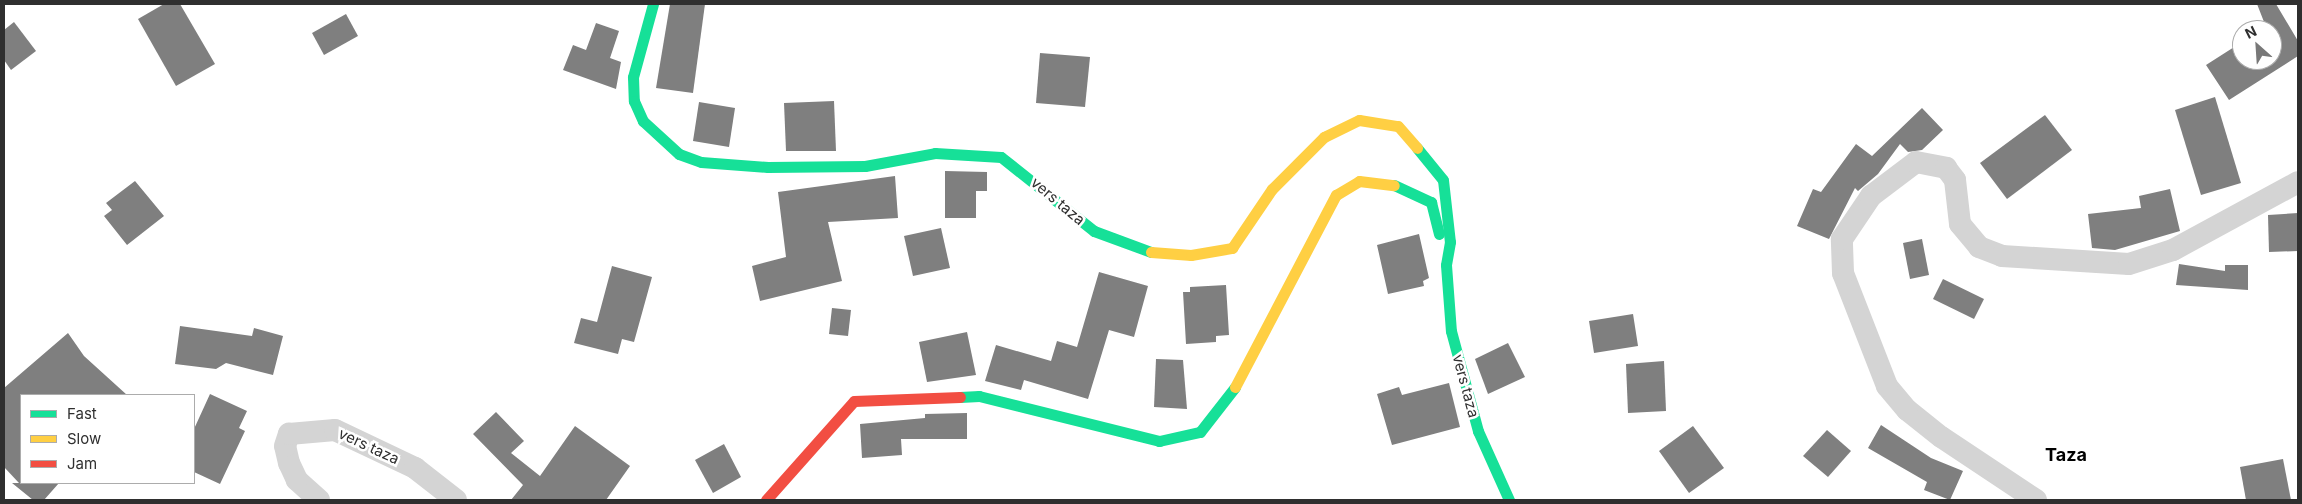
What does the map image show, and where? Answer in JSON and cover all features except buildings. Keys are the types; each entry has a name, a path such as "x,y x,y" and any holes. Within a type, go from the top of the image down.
{"street":[{"name":"vers taza","path":"653,4 633,77 634,101 643,121 679,154 701,162 768,167 865,166 935,153 1001,157 1094,231 1151,252 1191,255 1232,248 1272,190 1324,137 1359,120 1398,126 1443,180 1450,242 1446,265"},
{"path":"2036,500 1941,437 1907,410 1887,386 1843,273 1842,239 1871,196 1916,162 1932,164 1946,168 1956,180 1960,224 1979,246 2002,256 2129,264 2173,250 2298,182"},
{"name":"vers taza","path":"766,500 854,401 979,396 1159,441 1200,432 1227,402 1336,195 1359,180 1390,184 1431,202 1446,265 1451,331 1465,385 1478,431 1509,500"},
{"name":"vers taza","path":"319,500 297,480 289,463 285,446 289,434 334,430 415,468 456,500"}],"traffic: fast":[{"path":"653,4 633,77 634,101 643,121 679,154 701,162 768,167 865,166 935,153 1001,157 1094,231 1151,252"},
{"path":"1417,148 1443,180 1450,242 1446,265 1451,331 1478,431 1509,500"},
{"path":"1394,185 1431,202 1439,234"},
{"path":"960,397 979,396 1159,441 1200,432 1235,387"}],"traffic: slow":[{"path":"1151,252 1191,255 1232,248 1272,189 1324,137 1359,120 1398,126 1417,148"},
{"path":"1235,387 1336,195 1359,181 1394,185"}],"traffic: jam":[{"path":"766,500 854,401 960,397"}],"district":[{"name":"Taza","path":"2066,455"}]}
